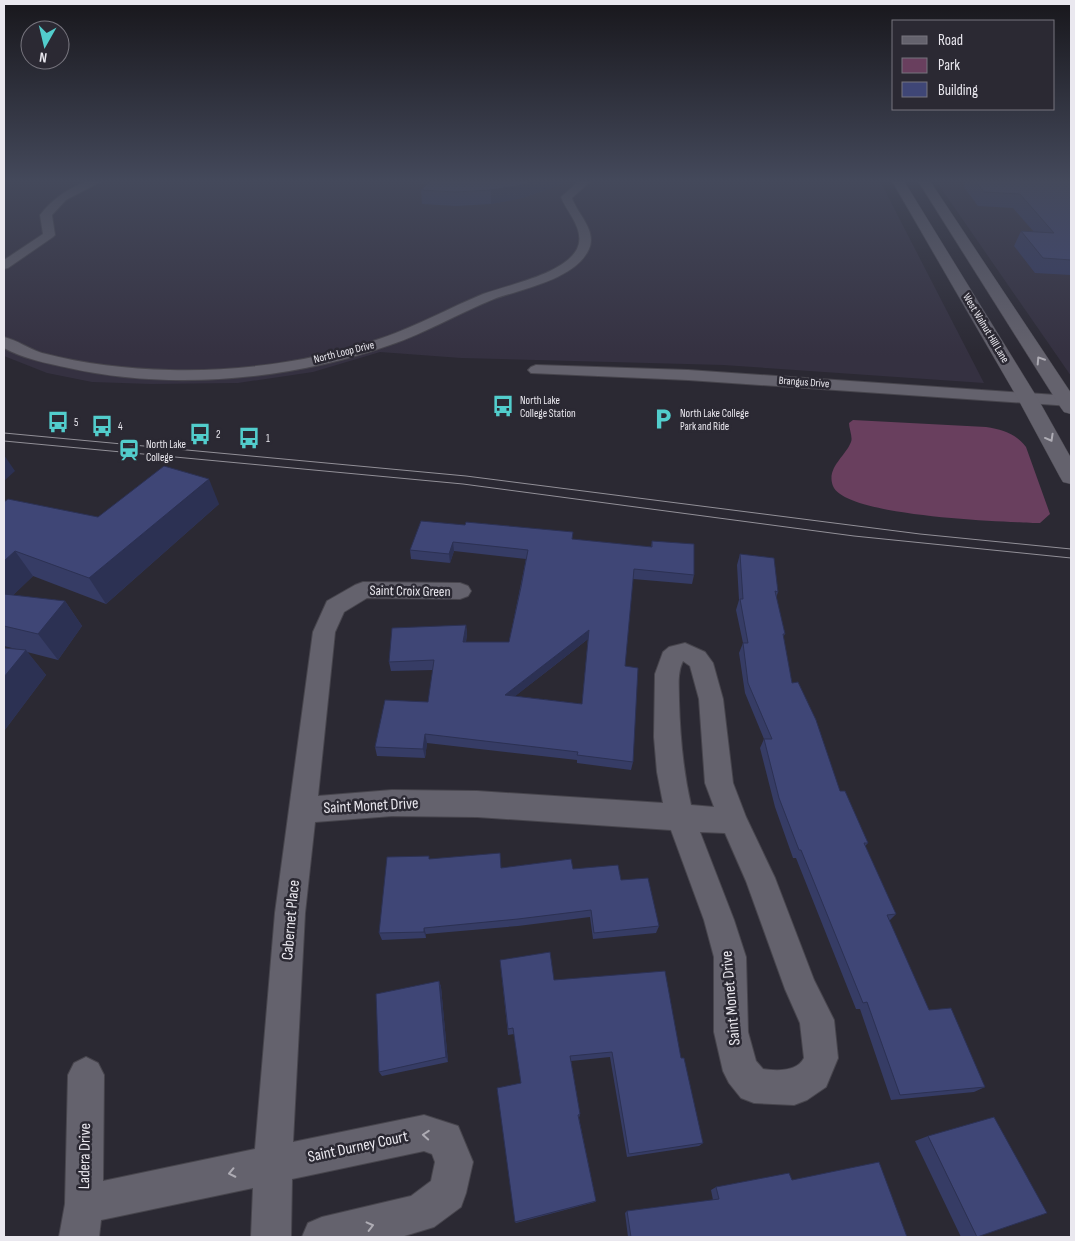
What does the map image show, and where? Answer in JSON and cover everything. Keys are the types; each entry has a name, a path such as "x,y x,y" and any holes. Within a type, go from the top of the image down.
{"main road":[{"name":"West Walnut Hill Lane","path":"932,239 1028,399 1071,477"},
{"name":"West Walnut Hill Lane","path":"962,239 1070,403"}],"street":[{"path":"4,265 43,239"},
{"name":"North Loop Drive","path":"4,341 36,355 69,364 132,373 229,373 275,368 371,346 419,329 488,297 552,274 567,266 581,254 585,239"},
{"name":"Brangus Drive","path":"536,370 698,376 1070,403"},
{"name":"Saint Croix Green","path":"335,607 363,590 460,591"},
{"name":"Cabernet Place","path":"271,1237 273,1164 290,913 324,632 335,607"},
{"name":"Saint Monet Drive","path":"685,652 697,658 701,663 711,699 719,783 733,822 760,878 801,989 817,1020 821,1058 814,1075 794,1087 754,1085 740,1071 730,1032 730,957 719,920 680,817 670,772 667,737 667,674 671,658 677,653 685,652"},
{"name":"Saint Monet Drive","path":"302,810 392,803 477,804 733,822"},
{"name":"Ladera Drive","path":"81,1221 86,1075"},
{"name":"Saint Durney Court","path":"81,1221 273,1164 424,1133 446,1138 454,1162 447,1193 420,1213 322,1237"}],"shaded area":[{"path":"4,239 910,239 984,383 723,365 461,358 380,352 313,372 238,383 151,384 92,382 47,373 4,356"},
{"path":"976,239 1071,239 1071,376"}],"green space":[{"path":"853,420 986,427 1008,433 1018,438 1026,447 1050,514 1040,523 963,519 895,511 866,505 844,496 833,486 832,474 851,442 849,423"}],"building":[{"path":"1027,239 1071,239 1071,260 1043,258"},
{"path":"164,466 209,479 89,578 15,551 4,561 4,502 8,499 98,517"},
{"path":"421,521 465,525 466,522 573,532 572,539 652,547 652,541 694,544 694,575 634,569 625,666 638,668 633,762 577,755 578,752 425,734 423,749 375,747 385,700 428,702 434,660 389,662 392,628 466,625 463,642 509,642 528,550 453,542 449,554 410,550","holes":["589,630 582,704 505,695"]},
{"path":"740,554 774,558 778,592 775,591 785,634 783,634 792,683 798,682 816,720 840,791 845,791 868,843 864,843 896,914 887,915 929,1010 951,1008 985,1087 900,1095 867,1002 863,1003 779,798 764,739 772,739 748,683 743,643 748,643 740,599 743,599"},
{"path":"4,594 65,601 38,634 4,626"},
{"path":"4,648 26,650 4,677"},
{"path":"500,853 501,868 571,859 573,869 618,865 621,880 648,878 659,926 594,933 591,910 424,928 424,932 379,933 387,857 429,856 429,859"},
{"path":"550,952 554,980 665,971 681,1058 684,1058 703,1143 629,1154 612,1052 570,1056 580,1114 578,1115 596,1201 515,1222 497,1088 521,1083 513,1028 508,1029 500,960"},
{"path":"439,981 446,1057 379,1072 376,994"},
{"path":"994,1117 1047,1213 977,1237 928,1136"},
{"path":"879,1162 907,1237 631,1237 627,1211 719,1199 716,1187 789,1173 792,1180"}],"tram line":[{"path":"4,433 466,476 920,534 1071,549"},
{"path":"4,441 463,484 854,536 1071,558"}],"place":[{"name":"North Lake College Station","path":"503,406"},
{"name":"North Lake College Park and Ride","path":"663,419"},
{"name":"5","path":"58,422"},
{"name":"4","path":"102,426"},
{"name":"2","path":"200,434"},
{"name":"1","path":"249,438"},
{"name":"North Lake College","path":"129,450"}]}
